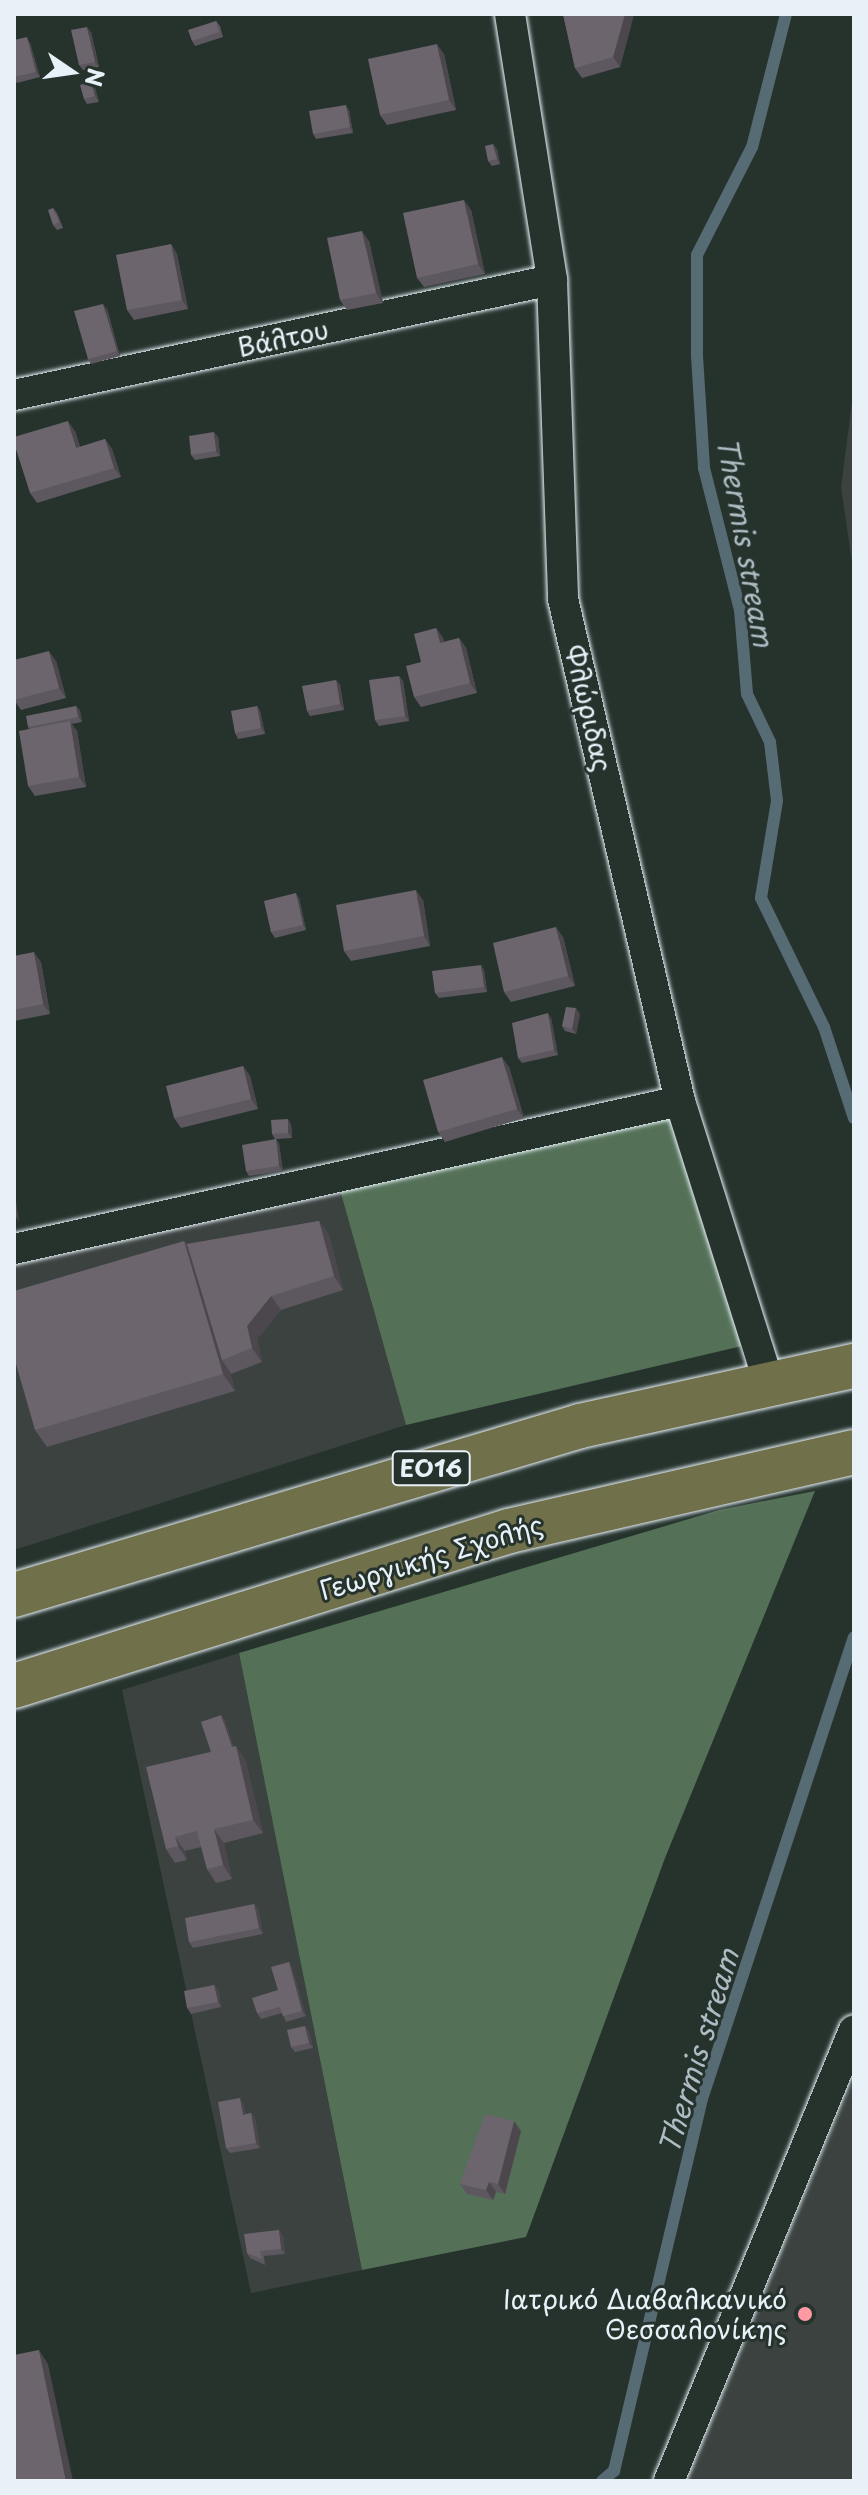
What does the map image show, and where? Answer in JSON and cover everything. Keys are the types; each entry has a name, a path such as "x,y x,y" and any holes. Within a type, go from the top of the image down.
{"main road":[{"name":"ΕΟ16","path":"14,1595 498,1448 854,1366"},
{"name":"Γεωργικής Σχολής","path":"14,1686 509,1531 850,1452"}],"street":[{"name":"Φλώριδας","path":"510,14 552,280 563,599 680,1101 769,1384"},
{"name":"Βάλτου","path":"14,395 552,280"},
{"path":"14,1249 680,1101"},
{"path":"669,2481 854,2031"}],"shaded area":[{"path":"854,387 854,576 841,487"},
{"path":"340,1190 406,1425 14,1550 14,1263"},
{"path":"239,1653 362,2270 251,2293 122,1690"},
{"name":"Ιατρικό Διαβαλκανικό Θεσσαλονίκης","path":"854,2079 854,2481 687,2481 825,2146"}],"green space":[{"path":"673,1113 742,1346 406,1425 340,1190"},
{"path":"815,1491 665,1858 526,2237 362,2270 239,1653 719,1510"}],"building":[{"path":"563,14 625,14 613,57 575,68"},
{"path":"216,21 219,32 192,41 188,30"},
{"path":"87,27 95,62 79,65 71,30"},
{"path":"27,37 36,72 14,77 14,40"},
{"path":"437,44 449,100 380,115 368,59"},
{"path":"91,82 95,96 84,99 80,85"},
{"path":"346,105 350,127 313,134 309,111"},
{"path":"493,144 497,159 488,161 485,146"},
{"path":"464,200 478,264 417,278 403,213"},
{"path":"53,208 59,222 53,225 48,210"},
{"path":"362,231 376,293 340,300 327,238"},
{"path":"171,244 182,300 127,310 116,255"},
{"path":"103,304 117,351 88,359 74,311"},
{"path":"68,421 76,448 105,439 114,468 30,493 14,437"},
{"path":"214,432 216,451 191,455 189,436"},
{"path":"436,628 440,643 459,638 470,683 414,697 406,666 421,662 414,634"},
{"path":"49,651 59,688 14,700 14,660"},
{"path":"399,676 405,716 375,720 369,680"},
{"path":"336,680 340,704 307,711 302,686"},
{"path":"76,706 78,717 28,727 26,716"},
{"path":"257,706 261,728 235,733 231,711"},
{"path":"70,721 79,777 28,786 19,731"},
{"path":"416,890 424,936 344,951 336,905"},
{"path":"296,893 303,925 271,932 264,901"},
{"path":"556,927 568,976 504,992 493,943"},
{"path":"34,952 43,1004 14,1010 14,956"},
{"path":"481,965 484,987 435,993 432,971"},
{"path":"566,1007 576,1008 572,1029 562,1026"},
{"path":"548,1013 554,1050 518,1058 512,1023"},
{"path":"502,1057 517,1109 438,1132 423,1080"},
{"path":"243,1066 251,1099 174,1118 166,1086"},
{"path":"288,1119 288,1133 272,1134 271,1120"},
{"path":"276,1139 279,1166 246,1171 242,1145"},
{"path":"319,1221 334,1276 271,1296 247,1326 252,1348 222,1360 187,1244"},
{"path":"184,1241 223,1374 35,1430 14,1357 14,1291"},
{"path":"221,1715 232,1747 211,1752 201,1722"},
{"path":"236,1746 253,1820 214,1829 223,1865 207,1869 197,1831 175,1837 178,1846 166,1849 146,1767"},
{"path":"254,1904 259,1928 189,1942 185,1918"},
{"path":"289,1962 302,2011 283,2016 280,2007 257,2013 252,1998 278,1990 271,1967"},
{"path":"214,1985 218,2002 187,2008 184,1991"},
{"path":"305,2026 309,2043 291,2047 287,2030"},
{"path":"240,2098 243,2115 251,2113 256,2143 226,2148 218,2102"},
{"path":"485,2114 514,2121 498,2184 489,2182 486,2190 460,2184"},
{"path":"279,2230 281,2249 260,2251 262,2259 247,2253 244,2234"},
{"path":"39,2350 66,2481 14,2481 14,2355"}],"waterway":[{"name":"Thermis stream","path":"786,14 752,147 697,255 697,356 704,468 740,610 747,694 770,742 777,801 761,898 824,1027 854,1118"},
{"name":"Thermis stream","path":"602,2481 614,2471 702,2099 854,1637"}],"place":[{"name":"Ιατρικό Διαβαλκανικό Θεσσαλονίκης","path":"805,2314"}]}
